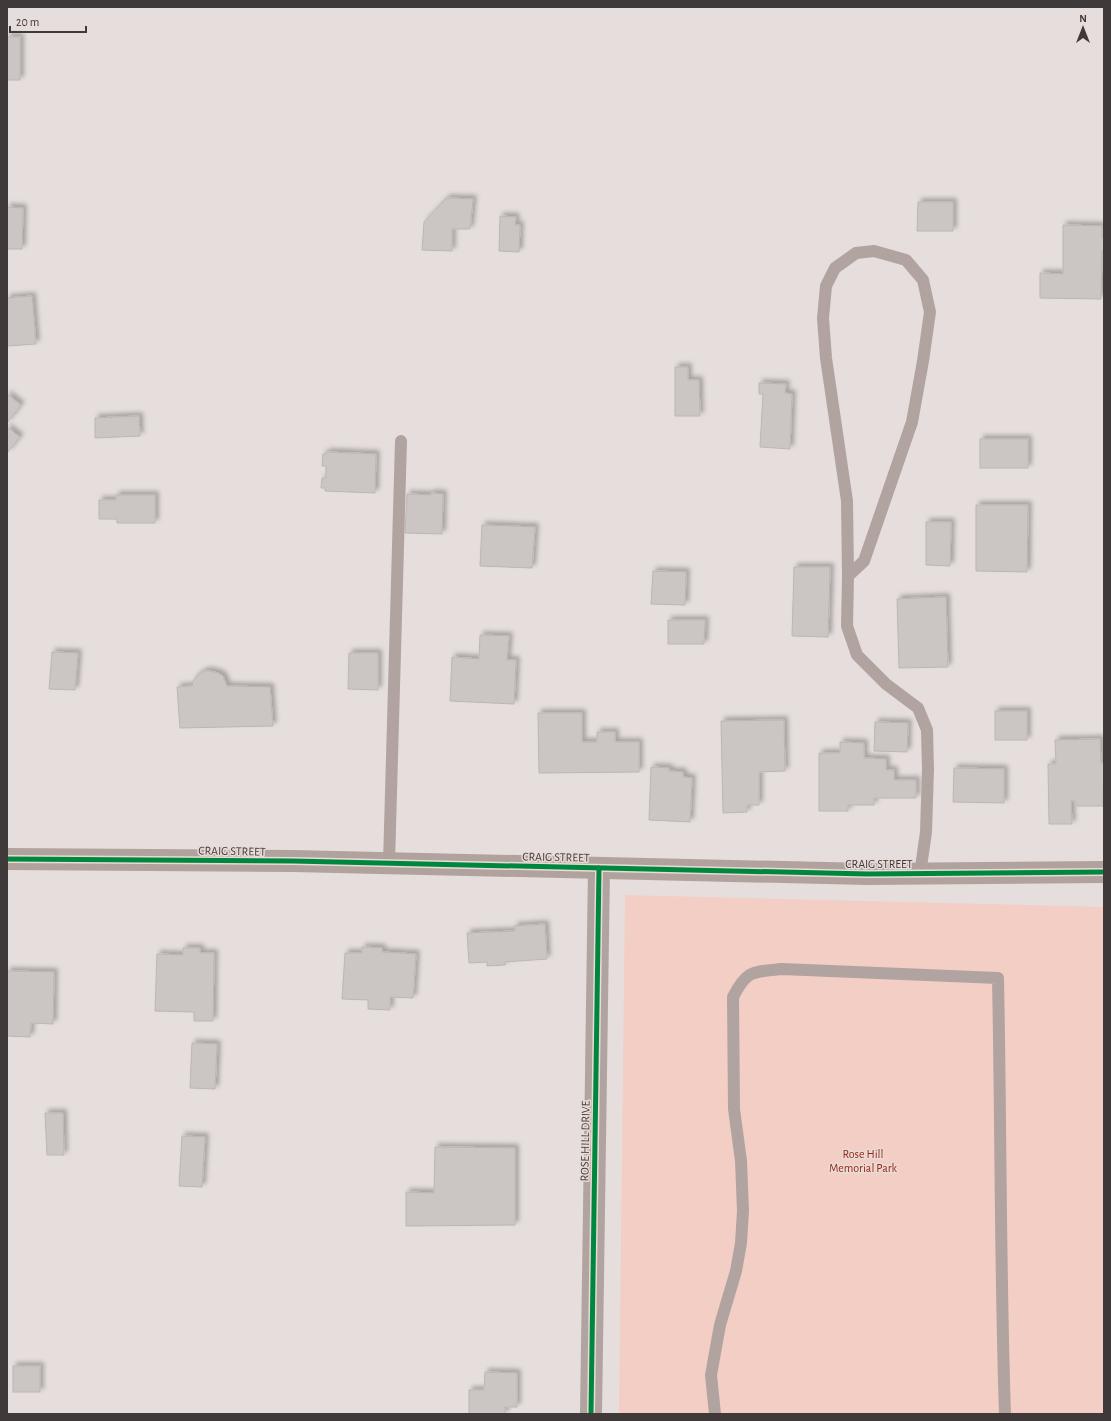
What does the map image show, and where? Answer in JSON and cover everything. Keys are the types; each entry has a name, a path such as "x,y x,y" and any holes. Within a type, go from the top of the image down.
{"street":[{"name":"CRAIG STREET","path":"7,859 293,861 860,874 1104,872"},
{"name":"ROSE HILL DRIVE","path":"591,1414 599,868"}],"lane":[{"path":"848,576 864,561 912,422 930,312 923,280 906,260 874,251 856,253 835,268 826,286 823,318 826,358 847,501 847,626 857,655 886,684 918,708 927,730 928,769 926,832 920,874"},
{"path":"389,863 401,441"},
{"path":"714,1414 711,1375 720,1325 741,1243 743,1211 741,1161 734,1109 733,997 740,983 756,971 782,969 998,978 1004,1414"}],"green space":[{"name":"Rose Hill Memorial Park","path":"625,895 1104,907 1104,1414 619,1414"}],"building":[{"path":"7,37 20,37 20,80 7,80"},
{"path":"447,198 473,199 470,229 452,229 452,251 422,250 424,222"},
{"path":"918,202 953,202 953,231 917,231"},
{"path":"7,207 23,208 22,249 7,249"},
{"path":"500,216 516,217 515,225 520,225 519,252 499,251"},
{"path":"1063,225 1102,226 1104,251 1102,251 1101,299 1040,298 1040,273 1063,274"},
{"path":"32,296 36,344 7,346 7,298"},
{"path":"675,367 688,367 688,380 699,380 700,416 675,416"},
{"path":"759,383 786,384 785,393 792,394 790,449 760,447 763,394 759,394"},
{"path":"7,394 21,405 7,423"},
{"path":"139,416 140,436 95,438 95,418"},
{"path":"7,427 20,437 7,453"},
{"path":"980,439 1028,439 1028,468 980,468"},
{"path":"327,452 376,454 375,493 325,491 325,488 321,488 322,478 326,478 326,466 322,466 323,454 326,454"},
{"path":"431,493 443,494 442,534 405,533 407,494 431,495"},
{"path":"116,495 155,495 155,523 117,523 117,519 99,519 99,500 116,500"},
{"path":"976,505 1028,505 1027,572 976,571"},
{"path":"926,522 951,522 950,566 926,565"},
{"path":"482,525 535,527 532,568 480,566"},
{"path":"794,567 830,567 828,637 792,636"},
{"path":"653,571 686,572 685,605 651,604"},
{"path":"946,597 948,667 899,668 897,599"},
{"path":"668,620 705,620 704,644 668,644"},
{"path":"480,635 509,636 507,660 516,660 514,704 450,701 452,657 479,659"},
{"path":"52,652 78,653 75,690 49,689"},
{"path":"349,653 378,653 378,690 348,689"},
{"path":"204,671 210,671 223,676 227,686 270,687 273,726 180,728 177,687 192,686 193,681 198,675"},
{"path":"995,711 1027,711 1027,740 995,740"},
{"path":"538,713 582,713 582,742 597,742 597,732 615,732 615,742 639,742 639,772 539,773"},
{"path":"784,720 785,771 759,772 759,805 747,805 747,812 723,813 721,721"},
{"path":"875,722 908,723 907,752 874,751"},
{"path":"1100,739 1101,763 1104,763 1103,806 1075,806 1075,801 1071,801 1072,824 1049,824 1048,764 1056,764 1055,740"},
{"path":"840,742 864,743 864,758 886,759 886,770 894,770 894,780 916,780 916,798 874,798 874,805 848,805 848,811 819,811 819,753 840,753"},
{"path":"651,767 669,768 669,771 683,772 683,777 692,778 690,822 649,820"},
{"path":"954,768 1004,769 1004,803 953,802"},
{"path":"545,924 547,959 505,962 505,965 487,966 487,962 469,963 467,933 515,931 514,926"},
{"path":"362,947 382,948 382,952 416,954 413,998 390,997 390,1010 368,1009 368,1000 342,999 345,953 362,953"},
{"path":"183,948 200,948 200,953 214,953 213,1021 194,1021 194,1012 155,1011 157,954 183,955"},
{"path":"7,971 54,972 53,1024 31,1023 30,1037 7,1036"},
{"path":"192,1043 217,1044 215,1089 190,1088"},
{"path":"45,1113 63,1113 64,1155 47,1155"},
{"path":"182,1136 205,1137 202,1187 179,1186"},
{"path":"435,1147 515,1148 515,1225 406,1226 406,1192 434,1193"},
{"path":"13,1366 40,1366 40,1392 13,1392"},
{"path":"485,1372 517,1373 517,1407 505,1407 505,1414 469,1414 469,1390 484,1390"}],"cycle path":[{"path":"7,859 293,861 868,874 1104,872"},
{"path":"591,1414 599,868"}]}
